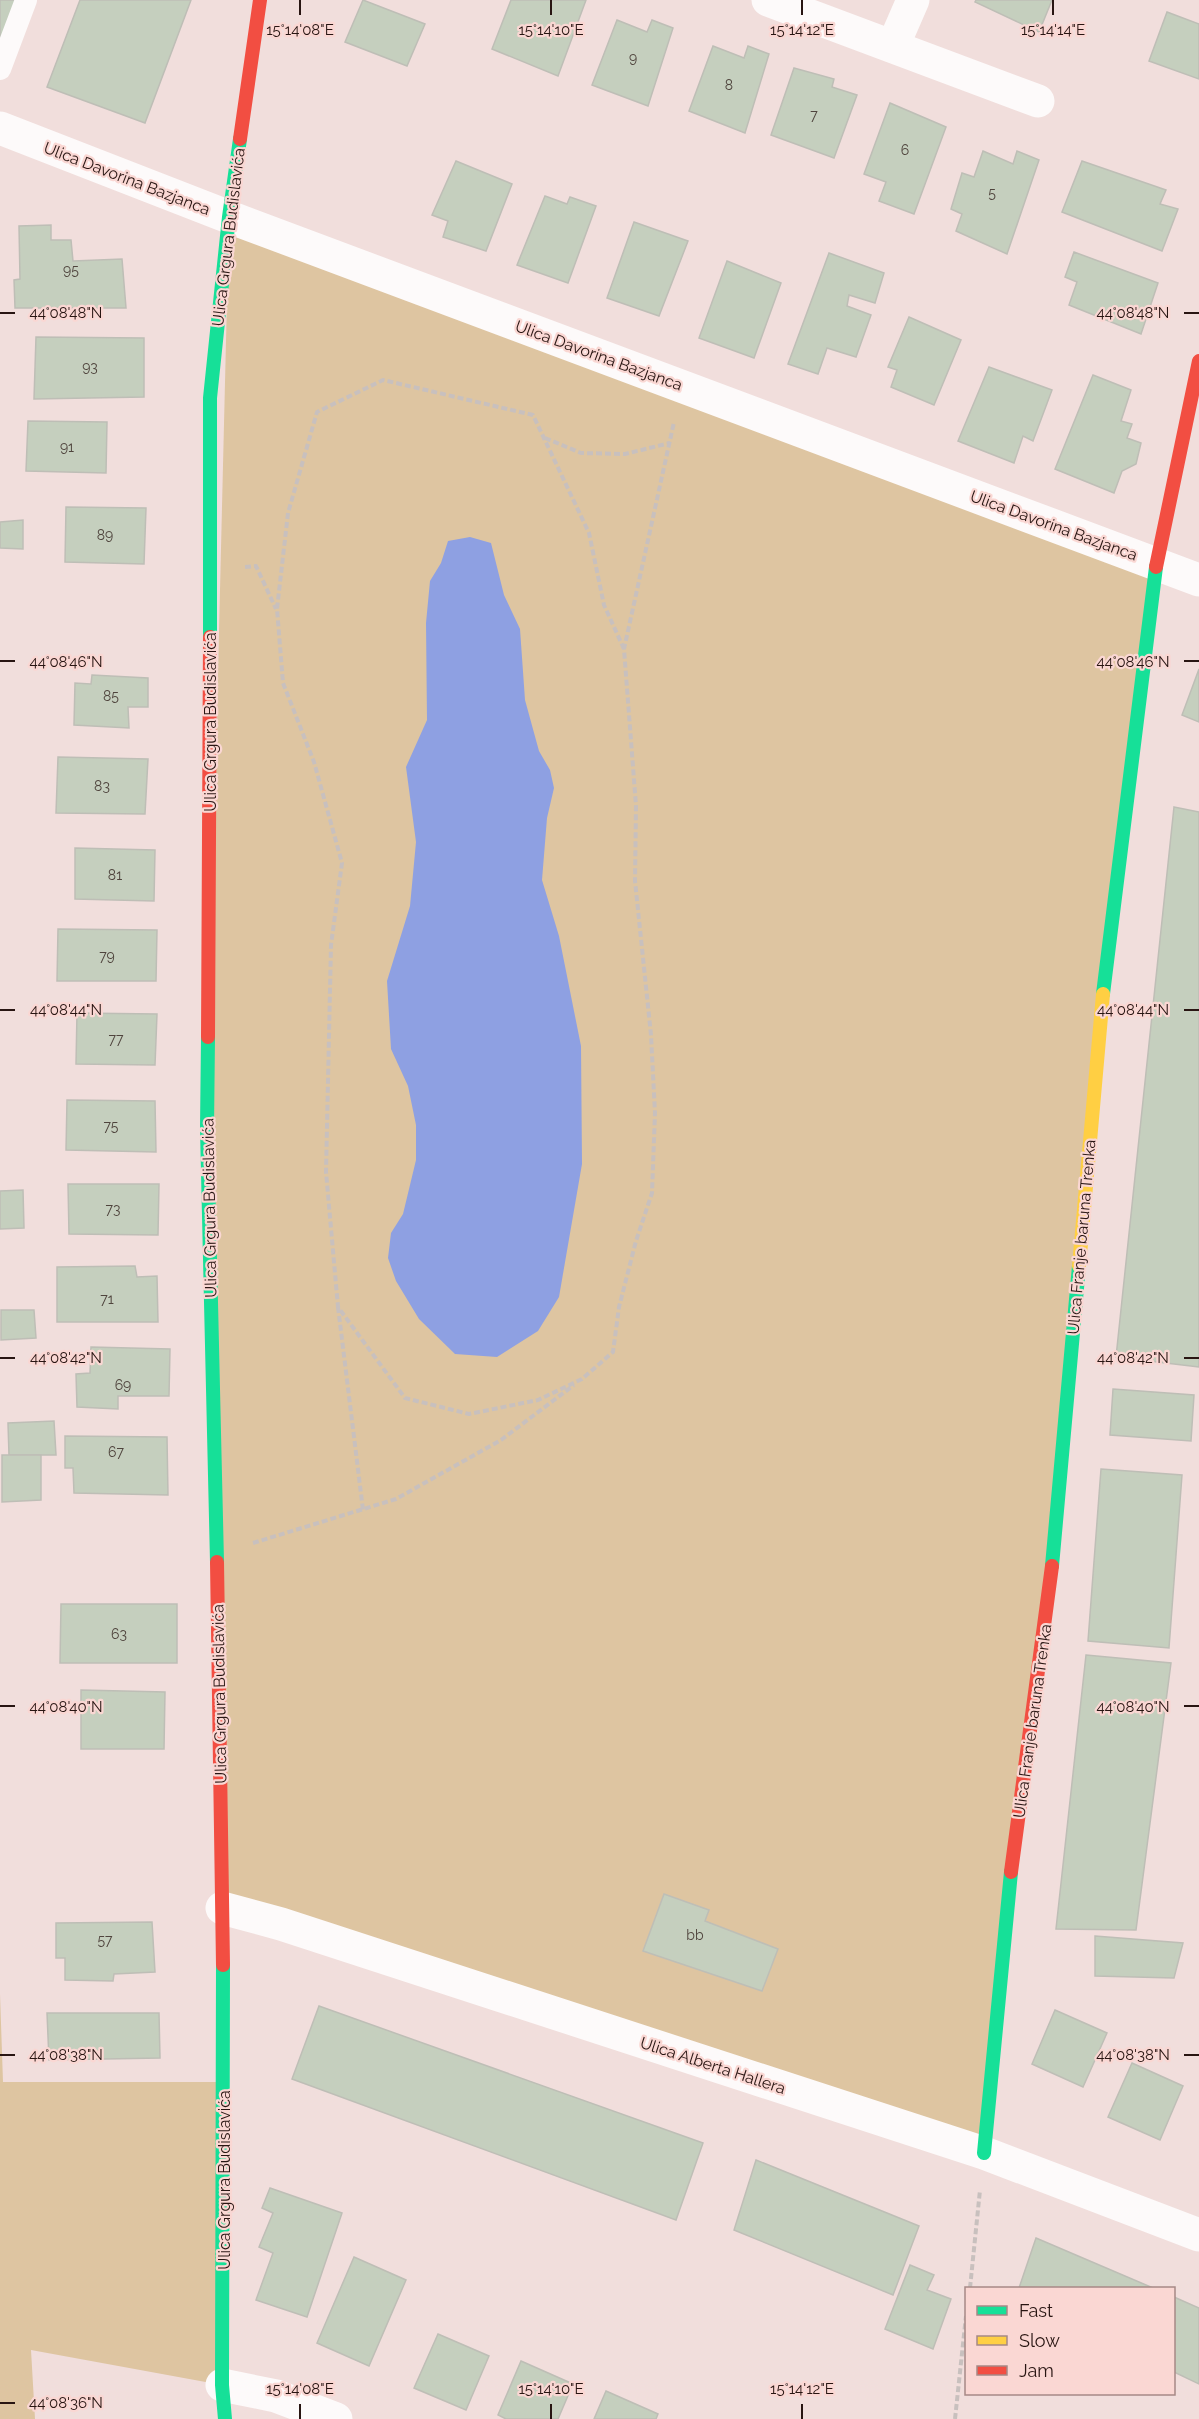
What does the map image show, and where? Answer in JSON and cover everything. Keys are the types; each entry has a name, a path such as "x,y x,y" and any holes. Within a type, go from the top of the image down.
{"street":[{"name":"Ulica Grgura Budislavića","path":"225,2419 222,2385 224,2082 222,1908 207,1129 210,859 210,398 229,218 260,0"},
{"path":"768,0 1038,101"},
{"path":"893,46 913,0"},
{"name":"Ulica Davorina Bazjanca","path":"0,128 229,218 1199,580"},
{"name":"Ulica Franje baruna Trenka","path":"984,2153 1008,1894 1050,1588 1106,962 1156,564 1199,361"},
{"name":"Ulica Alberta Hallera","path":"222,1908 281,1924 984,2153 1199,2235"},
{"path":"222,2385 276,2396 336,2419"}],"lane":[{"path":"0,68 26,0"}],"path":[{"path":"363,1510 338,1307 326,1172 331,945 342,863 314,762 283,683 277,609 288,513 317,412 383,380 533,415 589,533 604,605 624,649"},
{"path":"216,1554 396,1498 501,1440 582,1379 613,1352 619,1307 636,1241 652,1192 655,1113 651,1035 635,881 636,806 624,649 683,387"},
{"path":"544,438 581,453 625,454 670,442"},
{"path":"209,571 256,566 277,609"},
{"path":"338,1307 405,1398 469,1414 538,1400 582,1379"},
{"path":"969,2287 984,2153"},
{"path":"955,2419 965,2325"}],"shaded area":[{"path":"229,217 1156,564 984,2153 222,1908 207,1129"},
{"path":"0,1994 3,2082 224,2082 222,2385 31,2350 35,2419 0,2419"}],"water":[{"path":"470,537 491,543 504,595 520,629 525,700 539,751 550,770 554,788 547,818 542,880 559,936 581,1046 582,1164 559,1297 538,1331 497,1357 455,1354 419,1319 396,1281 388,1258 391,1233 403,1214 416,1160 416,1125 408,1086 391,1049 387,981 410,906 416,842 406,767 427,720 426,623 430,581 441,563 448,541"}],"building":[{"path":"0,0 20,0 0,47"},
{"path":"80,0 191,0 145,123 47,87"},
{"path":"363,0 425,24 407,66 345,42"},
{"path":"511,0 586,0 558,76 492,49"},
{"path":"976,0 1052,0 1039,32 975,2"},
{"path":"1167,12 1199,24 1199,79 1149,61"},
{"path":"617,20 647,32 652,20 673,28 648,106 592,85"},
{"path":"713,46 744,58 748,46 769,54 745,133 689,111"},
{"path":"794,68 834,79 832,87 857,95 834,158 771,135"},
{"path":"890,103 946,127 914,214 879,201 886,182 864,174"},
{"path":"983,151 1013,164 1017,151 1039,160 1007,254 956,231 962,214 951,209 962,173 974,177"},
{"path":"456,161 512,184 486,251 443,237 448,221 432,215"},
{"path":"1082,161 1166,190 1160,204 1178,209 1162,251 1062,212"},
{"path":"545,196 567,204 570,197 596,206 568,283 517,265"},
{"path":"634,222 688,241 659,316 607,298"},
{"path":"51,225 51,240 71,240 73,261 122,259 126,308 15,308 14,280 20,279 19,226"},
{"path":"1074,252 1158,283 1141,334 1069,305 1077,282 1065,277"},
{"path":"829,253 884,273 875,303 849,295 847,306 871,315 856,357 827,348 818,374 788,364"},
{"path":"727,261 781,283 754,358 699,338"},
{"path":"909,317 961,340 934,405 891,387 897,370 888,367"},
{"path":"36,337 144,338 144,397 34,399"},
{"path":"989,367 1052,390 1033,441 1023,436 1014,463 958,441"},
{"path":"1093,375 1131,390 1121,421 1132,424 1127,438 1141,443 1136,464 1122,471 1114,493 1055,469"},
{"path":"28,421 107,422 106,473 26,471"},
{"path":"66,507 146,508 144,564 65,562"},
{"path":"23,520 23,549 0,548 0,522"},
{"path":"1199,669 1199,722 1182,715"},
{"path":"92,675 148,678 148,707 128,707 129,728 74,725 75,683 91,684"},
{"path":"58,757 148,759 145,814 56,813"},
{"path":"1174,807 1199,812 1199,1367 1116,1357"},
{"path":"75,848 155,850 154,901 75,899"},
{"path":"58,929 157,930 156,981 57,981"},
{"path":"77,1013 157,1014 155,1065 76,1064"},
{"path":"67,1100 155,1101 156,1152 66,1150"},
{"path":"68,1184 159,1184 158,1235 69,1234"},
{"path":"23,1190 24,1228 0,1229 0,1191"},
{"path":"135,1266 137,1277 157,1276 158,1322 57,1322 57,1267"},
{"path":"1,1310 34,1310 36,1338 1,1340"},
{"path":"91,1347 170,1349 169,1396 118,1396 118,1409 77,1407 76,1374 90,1373"},
{"path":"1113,1389 1194,1395 1191,1441 1110,1435"},
{"path":"54,1421 56,1455 9,1455 8,1423"},
{"path":"65,1436 167,1437 168,1495 74,1493 73,1468 65,1468"},
{"path":"2,1455 41,1455 41,1500 2,1502"},
{"path":"1101,1469 1182,1475 1169,1648 1088,1641"},
{"path":"61,1604 177,1604 177,1663 60,1663"},
{"path":"1086,1655 1171,1663 1136,1930 1056,1929"},
{"path":"81,1690 165,1692 164,1749 81,1749"},
{"path":"664,1894 709,1910 705,1921 778,1949 762,1991 643,1951"},
{"path":"152,1922 155,1972 114,1974 113,1981 65,1980 65,1958 56,1958 56,1923"},
{"path":"1095,1936 1183,1943 1174,1978 1095,1976"},
{"path":"319,2006 703,2143 676,2220 292,2079"},
{"path":"1055,2010 1107,2033 1083,2087 1032,2064"},
{"path":"47,2013 159,2013 160,2058 49,2060"},
{"path":"1132,2063 1183,2086 1160,2140 1108,2117"},
{"path":"756,2160 919,2226 893,2295 734,2230"},
{"path":"270,2188 342,2213 307,2317 256,2300 273,2253 259,2247 273,2213 262,2208"},
{"path":"1036,2238 1151,2287 1019,2287"},
{"path":"354,2257 406,2280 369,2366 317,2343"},
{"path":"910,2265 934,2275 927,2290 951,2299 933,2349 885,2329"},
{"path":"1175,2297 1199,2308 1199,2384 1175,2372"},
{"path":"438,2334 489,2356 466,2410 414,2388"},
{"path":"521,2361 573,2384 558,2419 506,2419 498,2415"},
{"path":"606,2391 658,2414 656,2419 594,2419"}],"traffic: fast":[{"path":"210,637 210,398 229,217 240,139"},
{"path":"1103,994 1156,567"},
{"path":"208,1037 207,1129 217,1562"},
{"path":"1052,1566 1079,1266"},
{"path":"984,2153 1011,1872"},
{"path":"223,1965 222,2385 225,2419"}],"traffic: slow":[{"path":"1079,1266 1103,994"}],"traffic: jam":[{"path":"240,139 260,0"},
{"path":"1156,567 1199,361"},
{"path":"208,1037 210,637"},
{"path":"217,1562 223,1965"},
{"path":"1011,1872 1052,1566"}]}
